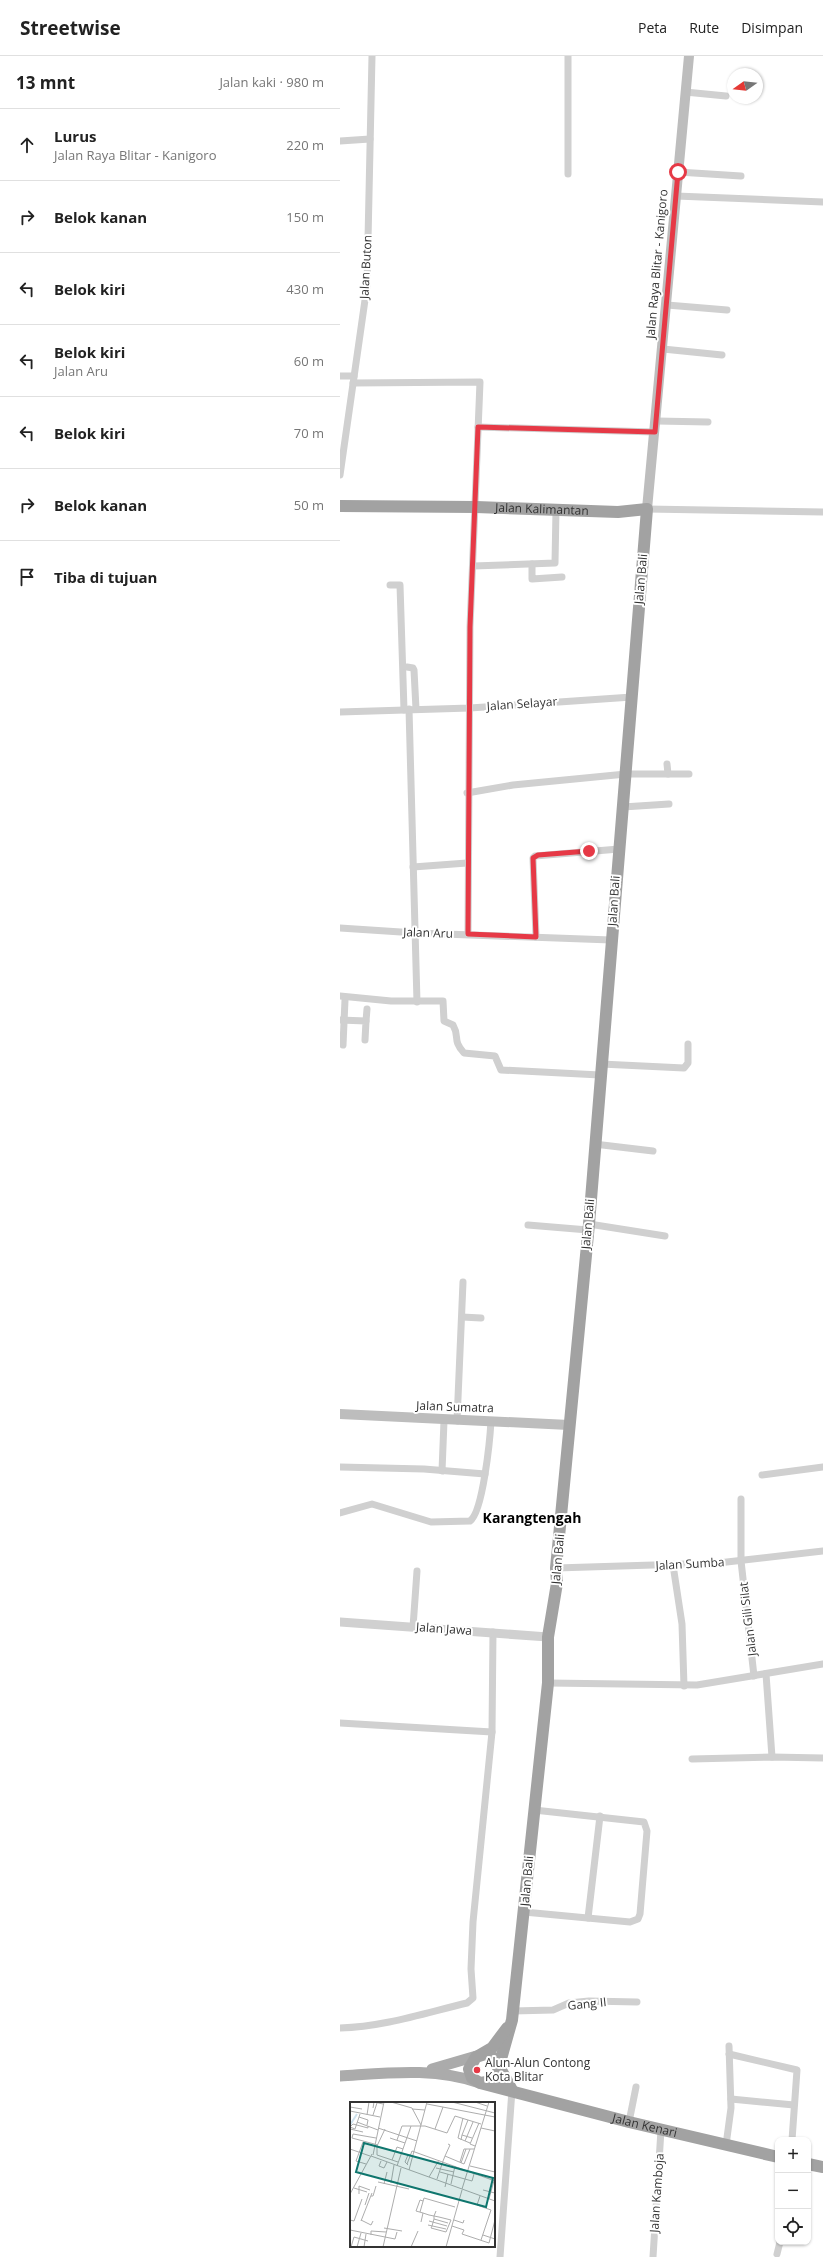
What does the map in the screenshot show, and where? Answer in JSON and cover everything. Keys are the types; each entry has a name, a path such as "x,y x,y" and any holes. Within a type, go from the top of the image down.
{"highway":[{"name":"Jalan Kalimantan","path":"340,506 476,507 618,512 647,509"},
{"name":"Jalan Bali","path":"499,2066 513,2016 548,1683 548,1637 557,1576 569,1425 589,1227 594,1144 647,509"},
{"path":"499,2066 498,2074 493,2081 480,2083 472,2078 469,2069 472,2060 497,2044 513,2016"},
{"path":"480,2054 494,2058 512,2090"},
{"name":"Jalan Kenari","path":"480,2083 512,2090 661,2130 775,2156"},
{"path":"811,2165 823,2167"}],"main road":[{"name":"Jalan Raya Blitar - Kanigoro","path":"656,427 689,56"},
{"name":"Jalan Bali","path":"647,509 656,427"},
{"name":"Jalan Sumatra","path":"340,1414 444,1421 491,1421 569,1425"},
{"path":"421,2072 458,2063 480,2054"},
{"path":"340,2076 421,2072 457,2076 480,2083"}],"street":[{"name":"Jalan Buton","path":"340,475 367,286 372,56"},
{"path":"568,56 568,174"},
{"path":"685,92 726,96"},
{"path":"340,141 370,139"},
{"path":"678,172 741,176"},
{"path":"676,196 823,202"},
{"path":"667,305 727,310"},
{"path":"663,349 722,355"},
{"path":"340,376 353,379 479,381 467,793 468,934"},
{"path":"478,427 656,427 708,422"},
{"path":"647,509 823,512"},
{"path":"473,566 555,563 556,510"},
{"path":"532,564 532,578 562,577"},
{"path":"390,585 400,585 410,709 417,1002"},
{"path":"407,667 414,670 410,709"},
{"name":"Jalan Selayar","path":"340,712 470,708 632,697"},
{"path":"667,764 668,774"},
{"path":"467,793 513,785 626,774 689,774"},
{"path":"623,807 669,804"},
{"path":"536,937 533,858 538,855 619,848"},
{"path":"413,867 467,863"},
{"name":"Jalan Aru","path":"340,928 416,933 611,940"},
{"path":"343,1045 343,998 417,1002 443,1001 444,1021 453,1025 455,1028 455,1043 464,1053 495,1056 498,1058 501,1070 684,1068 688,1063 688,1044"},
{"path":"365,1040 367,1009"},
{"path":"342,1020 366,1021"},
{"path":"594,1144 653,1151"},
{"path":"528,1225 589,1227 664,1236"},
{"path":"457,1421 463,1282"},
{"path":"462,1317 481,1318"},
{"path":"442,1471 444,1421"},
{"path":"340,1513 372,1504 431,1522 470,1521 476,1514 485,1474 491,1421"},
{"path":"340,1467 485,1474"},
{"path":"762,1475 823,1467"},
{"name":"Jalan Gili Silat","path":"741,1499 741,1561 754,1676"},
{"name":"Jalan Sumba","path":"557,1576 672,1565 741,1561 823,1551"},
{"path":"672,1565 682,1624 684,1686"},
{"path":"413,1627 417,1570"},
{"name":"Jalan Jawa","path":"340,1622 548,1637"},
{"path":"340,2028 391,2021 467,2003 473,1998 471,1969 472,1934 492,1732 493,1632"},
{"path":"548,1683 684,1686 713,1683 823,1664"},
{"path":"766,1674 772,1757"},
{"path":"340,1723 492,1732"},
{"path":"692,1759 772,1757 823,1758"},
{"path":"524,1912 630,1922 638,1919 640,1914 646,1825 639,1820 534,1810"},
{"path":"588,1918 600,1816"},
{"name":"Gang II","path":"513,2016 553,2010 569,2003 637,2002"},
{"path":"726,2145 731,2099 729,2079 729,2046"},
{"path":"729,2054 797,2070 792,2137"},
{"path":"629,2122 636,2087"},
{"path":"500,2257 512,2090"},
{"path":"731,2099 794,2105"},
{"name":"Jalan Kamboja","path":"653,2257 661,2130"},
{"path":"777,2254 779,2245"}],"place":[{"name":"Alun-Alun Contong Kota Blitar","path":"477,2070"}],"district":[{"name":"Karangtengah","path":"532,1518"}],"route":[{"path":"589,851 538,855 533,858 536,937 468,934 467,793 470,708 470,627 478,427 655,432 678,172"}]}
